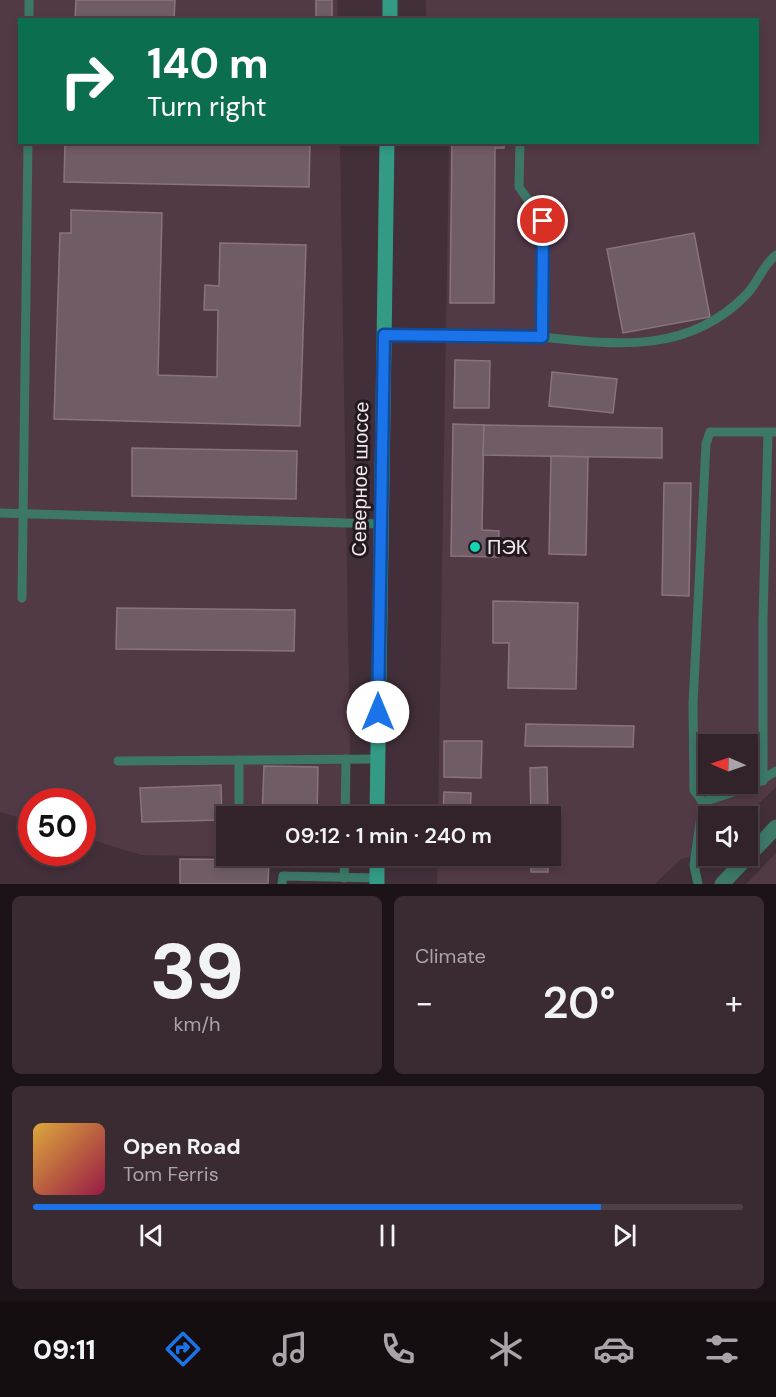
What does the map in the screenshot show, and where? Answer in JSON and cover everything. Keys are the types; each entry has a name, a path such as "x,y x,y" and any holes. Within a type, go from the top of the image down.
{"main road":[{"path":"390,0 390,18"},
{"name":"Северное шоссе","path":"377,806 387,144"}],"street":[{"path":"722,884 776,827"}],"lane":[{"path":"29,0 29,18"},
{"path":"22,598 28,144"},
{"path":"520,144 519,187 543,221 542,337"},
{"path":"384,335 542,337 614,345 649,343 713,322 747,294 768,261 776,255"},
{"path":"698,884 694,866 703,802 694,790 693,704 706,444 710,432 772,432 763,620 763,781"},
{"path":"0,513 380,524"},
{"path":"345,806 346,759"},
{"path":"118,761 378,759"},
{"path":"238,760 239,806"},
{"path":"703,802 763,781 776,771"},
{"path":"344,878 345,866"},
{"path":"282,884 283,876 377,881"}],"shaded area":[{"path":"0,0 337,0 338,18 18,18 18,144 340,144 351,806 216,806 216,856 141,855 96,841 96,788 18,788 18,817 0,812"},
{"path":"426,0 776,0 776,787 756,806 698,806 698,855 681,859 655,884 437,884 438,866 561,866 561,806 438,806 449,144 759,144 759,18 426,18"},
{"path":"776,853 776,884 746,884"}],"building":[{"path":"76,0 175,0 174,18 75,18"},
{"path":"316,0 332,0 332,18 316,18"},
{"path":"65,144 310,144 309,187 64,182"},
{"path":"452,144 504,144 504,148 495,148 494,303 450,303"},
{"path":"71,210 162,213 158,375 217,377 218,310 204,310 205,285 219,286 220,243 306,245 300,426 54,419 60,233 71,233"},
{"path":"694,233 710,317 623,333 607,249"},
{"path":"455,360 490,361 489,408 454,408"},
{"path":"552,372 617,379 613,413 549,406"},
{"path":"453,424 484,425 482,530 499,531 498,557 451,556"},
{"path":"484,425 662,428 662,458 483,455"},
{"path":"132,448 297,451 296,499 132,496"},
{"path":"551,456 588,457 586,555 549,554"},
{"path":"664,483 691,483 689,596 662,595"},
{"path":"493,601 578,603 576,689 508,688 509,643 493,643"},
{"path":"117,608 295,610 294,651 116,649"},
{"path":"526,724 634,726 633,747 525,746"},
{"path":"444,741 482,741 481,778 444,777"},
{"path":"264,766 318,767 317,806 262,806"},
{"path":"547,767 548,806 531,806 530,768"},
{"path":"221,785 222,806 216,806 216,820 142,822 140,788"},
{"path":"444,792 471,793 470,806 443,806"},
{"path":"180,859 216,859 216,866 269,866 268,884 180,884"},
{"path":"531,866 548,866 548,872 531,872"}],"place":[{"name":"ПЭК","path":"475,547"}],"route":[{"path":"378,712 384,335 542,337 543,221"}]}
